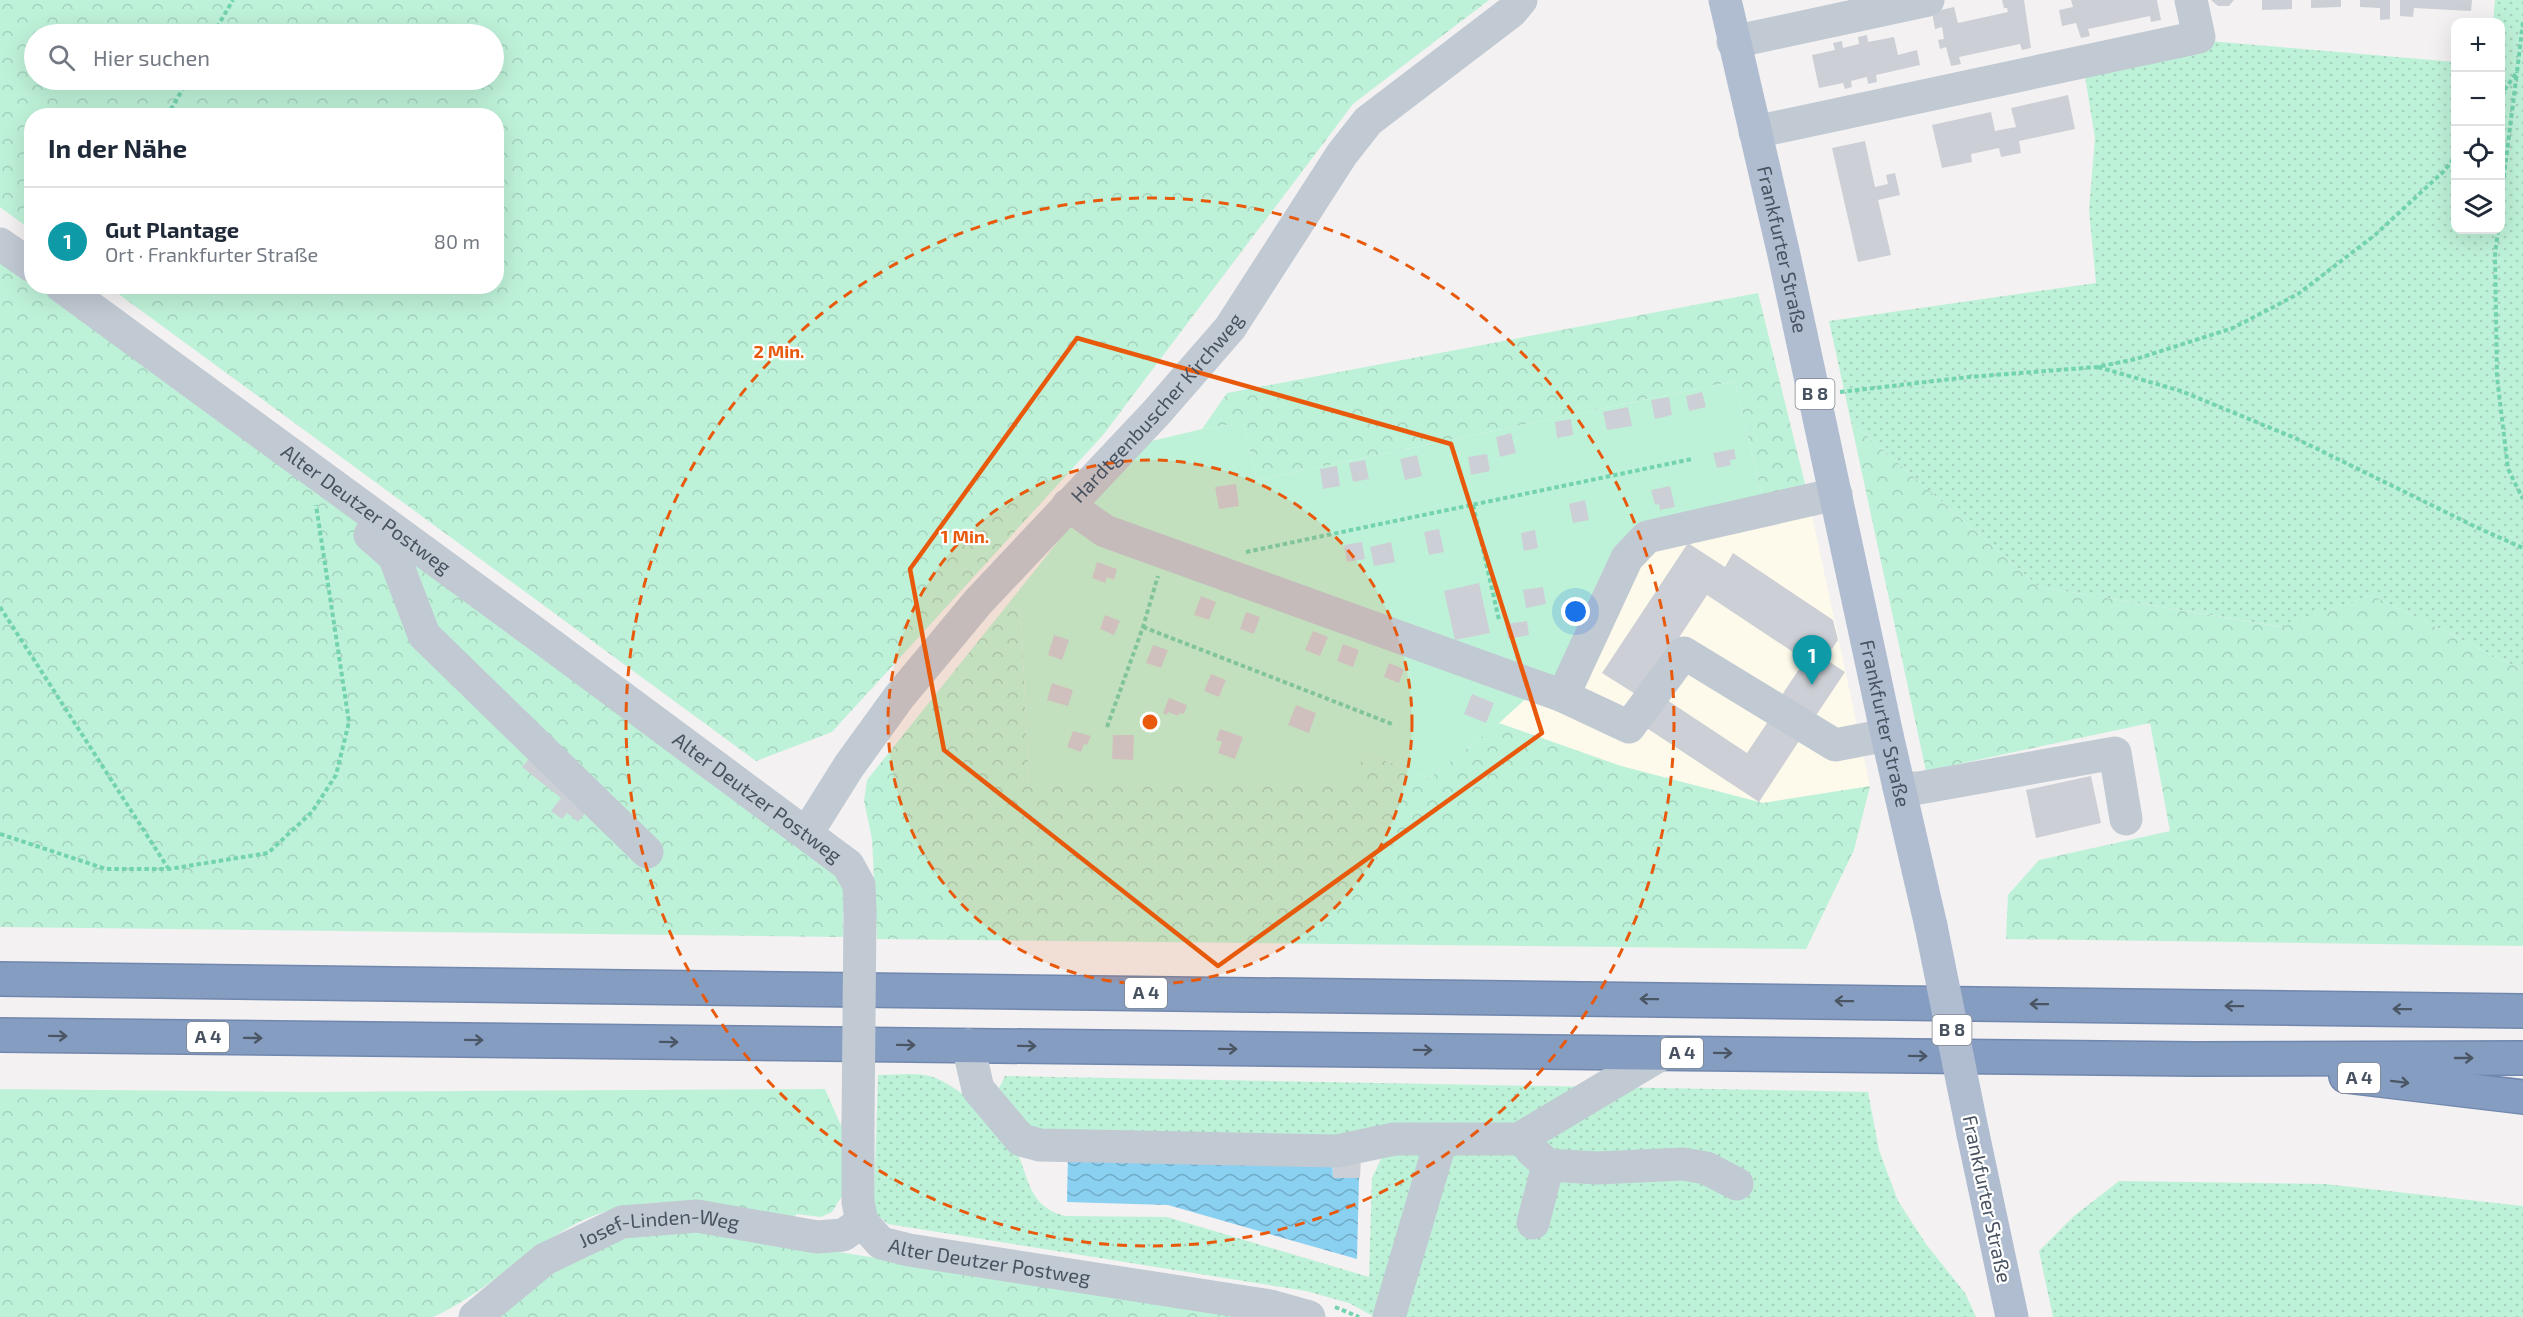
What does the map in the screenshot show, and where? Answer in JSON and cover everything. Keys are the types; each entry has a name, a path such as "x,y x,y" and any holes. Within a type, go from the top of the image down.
{"highway":[{"name":"A 4","path":"0,979 2523,1011"},
{"name":"A 4","path":"0,1035 2195,1059 2523,1097"},
{"path":"2195,1059 2523,1058"}],"main road":[{"name":"Frankfurter Straße","path":"1725,0 1816,398 1887,735 1931,926 1972,1134 2012,1317"}],"street":[{"name":"Hardtgenbuscher Kirchweg","path":"807,833 849,766 899,697 978,602 1156,413 1230,328 1342,154 1368,121 1511,12 1521,0"},
{"path":"1733,42 1928,0"},
{"path":"1755,132 2199,37 2191,0"},
{"path":"0,244 24,260"},
{"name":"Alter Deutzer Postweg","path":"72,294 848,865 859,885 860,912 858,1202 862,1222 881,1243 909,1250 1270,1306 1309,1317"},
{"path":"1563,696 1627,558 1647,537 1836,494"},
{"path":"1068,505 1105,531 1563,696 1629,727 1684,653 1835,745 1887,735"},
{"path":"378,519 370,535 394,556 424,635 647,852"},
{"path":"1899,789 1918,788 2115,753 2127,819"},
{"path":"968,1045 978,1089 1021,1140 1040,1145 1337,1151 1394,1139 1520,1139 1663,1053"},
{"path":"1520,1139 1548,1165 1596,1168 1683,1164 1706,1168 1737,1184"},
{"path":"1389,1317 1441,1140"},
{"path":"1533,1223 1548,1165"},
{"name":"Josef-Linden-Weg","path":"475,1317 545,1259 622,1222 697,1216 817,1237 843,1235 862,1222"}],"path":[{"path":"219,24 233,0"},
{"path":"2503,180 2523,22"},
{"path":"2505,89 2517,72"},
{"path":"172,108 182,90"},
{"path":"1816,398 1841,392 1969,376 2097,367 2136,358 2233,328 2298,294 2375,235 2451,162"},
{"path":"2497,234 2494,255 2497,377 2508,469 2523,499"},
{"path":"2097,367 2181,391 2295,438 2523,548"},
{"path":"1207,568 1228,556 1692,459"},
{"path":"0,834 106,868 169,869 268,853 312,812 336,775 349,722 316,501 315,491 323,477"},
{"path":"1473,505 1498,620"},
{"path":"1107,727 1143,627 1165,552"},
{"path":"0,607 169,869"},
{"path":"1143,627 1392,724"}],"highlighted area":[{"path":"1077,338 1451,444 1542,733 1218,966 944,750 910,569"}],"shaded area":[{"path":"1807,492 1870,786 1763,803 1621,766 1499,723 1530,695 1632,529"}],"green space":[{"path":"0,0 1489,0 1353,104 1103,435 832,732 756,761 119,294 504,294 504,108 24,108 24,225 0,207"},
{"path":"2495,0 2523,0 2523,670 2371,595 2283,627 2039,587 1851,422 1829,321 2096,283 2089,210 2095,138 2083,64 2209,41 2451,62 2451,234 2505,234 2505,18 2493,18"},
{"path":"0,253 24,271 24,294 55,294 839,876 851,910 843,912 843,937 0,927"},
{"path":"1758,293 1807,492 1763,501 1735,381 1257,480 1243,423 1202,429 1227,393"},
{"path":"1735,381 1763,501 1632,530 1560,676 1530,695 1499,723 1429,778 1366,753 1352,779 1029,784 1021,614 1008,604 1135,445 1202,429 1243,423 1257,480"},
{"path":"1851,422 2039,587 2282,627 2371,595 2523,670 2523,946 2006,939 2008,895 2039,860 2170,831 2150,723 1926,771"},
{"path":"1008,604 1021,614 1029,784 1366,753 1429,778 1499,723 1621,766 1763,803 1870,786 1854,850 1806,949 877,939 872,839 864,801 867,780"},
{"path":"878,1075 927,1075 942,1081 964,1095 1005,1133 1017,1152 1035,1196 1052,1211 1065,1216 1167,1217 1369,1277 1372,1178 1387,1146 1420,1152 1426,1167 1375,1317 1349,1303 1306,1291 888,1224 876,1214 874,1204"},
{"path":"1005,1076 1868,1092 1879,1150 1898,1201 1926,1244 1965,1293 1976,1317 1396,1317 1447,1154 1511,1151 1550,1179 1654,1159 1377,1136 1033,1137 996,1094"},
{"path":"0,1089 306,1092 825,1089 842,1128 842,1196 832,1212 821,1217 796,1214 795,1217 677,1202 648,1203 620,1208 591,1217 563,1231 467,1298 433,1317 0,1317"},
{"path":"2119,1181 2325,1184 2523,1206 2523,1317 2053,1317 2039,1251 2074,1216"},
{"path":"651,1231 714,1232 1245,1317 490,1317 556,1269 599,1245"}],"water":[{"path":"1068,1152 1332,1157 1333,1178 1359,1178 1357,1259 1168,1205 1067,1202"}],"building":[{"path":"2002,0 2024,0 2031,48 2022,50 2020,44 1959,57 1961,64 1951,66 1946,47 1940,49 1938,40 1944,39 1942,27 1935,29 1932,12 1954,7 1958,23 2008,12"},
{"path":"2071,0 2157,0 2161,20 2151,22 2150,16 2088,29 2090,36 2081,38 2076,23 2062,26 2059,10 2073,7"},
{"path":"2211,0 2234,0 2229,6 2218,6"},
{"path":"2262,0 2292,0 2292,9 2262,10"},
{"path":"2311,0 2341,0 2341,7 2311,8"},
{"path":"2360,0 2390,0 2390,19 2380,20 2380,8 2360,7"},
{"path":"2400,0 2472,0 2471,11 2414,8 2413,17 2400,16"},
{"path":"1867,35 1868,42 1894,37 1898,55 1917,50 1920,65 1876,75 1877,82 1868,84 1867,77 1851,81 1852,87 1845,89 1843,83 1819,88 1812,55 1835,50 1833,43 1842,41 1843,48 1859,44 1858,37"},
{"path":"2068,95 2075,129 2019,141 2021,153 2001,157 1999,148 1971,154 1972,162 1942,168 1932,125 1991,112 1995,131 2016,127 2011,108"},
{"path":"1865,141 1875,187 1888,184 1886,175 1895,173 1900,195 1878,200 1891,255 1858,262 1832,148"},
{"path":"1702,392 1706,407 1689,411 1686,396"},
{"path":"1669,397 1672,415 1655,419 1651,400"},
{"path":"1628,407 1632,426 1607,430 1603,412"},
{"path":"1571,419 1573,435 1557,438 1555,422"},
{"path":"1511,433 1516,453 1500,457 1496,437"},
{"path":"1734,449 1736,459 1730,460 1731,465 1717,468 1713,453"},
{"path":"1487,454 1490,471 1471,475 1468,457"},
{"path":"1417,455 1422,476 1405,480 1400,459"},
{"path":"1365,460 1369,479 1353,482 1349,463"},
{"path":"1337,466 1340,486 1323,489 1320,469"},
{"path":"1236,484 1239,506 1219,509 1215,487"},
{"path":"1670,486 1675,507 1660,510 1659,504 1655,505 1651,490"},
{"path":"1585,500 1589,520 1573,523 1569,504"},
{"path":"1439,529 1444,552 1429,555 1424,532"},
{"path":"1535,530 1538,548 1524,551 1521,533"},
{"path":"1362,542 1365,559 1347,562 1344,545"},
{"path":"1391,542 1395,562 1374,566 1370,547"},
{"path":"1688,543 1725,567 1733,553 1833,620 1838,640 1825,659 1845,672 1813,720 1780,698 1805,660 1707,595 1640,697 1602,673"},
{"path":"1097,562 1117,569 1114,580 1107,577 1105,583 1092,578"},
{"path":"1479,583 1490,633 1455,640 1444,591"},
{"path":"1543,587 1546,604 1526,608 1523,590"},
{"path":"1201,596 1216,602 1209,620 1194,615"},
{"path":"1246,612 1260,617 1254,634 1240,629"},
{"path":"1105,615 1120,621 1114,635 1100,629"},
{"path":"1527,621 1529,635 1508,639 1505,624"},
{"path":"1313,631 1328,637 1320,656 1305,650"},
{"path":"1054,635 1069,640 1062,660 1048,655"},
{"path":"1343,644 1359,650 1353,667 1337,661"},
{"path":"1153,645 1168,650 1161,668 1146,663"},
{"path":"1389,663 1404,669 1399,683 1384,677"},
{"path":"1211,674 1226,680 1219,697 1204,691"},
{"path":"1052,683 1073,690 1068,706 1047,700"},
{"path":"1472,694 1494,703 1486,723 1464,714"},
{"path":"1661,696 1747,753 1773,714 1803,735 1759,802 1642,725"},
{"path":"1169,698 1187,705 1184,714 1180,713 1178,716 1168,712 1167,715 1163,713"},
{"path":"1296,705 1316,713 1309,733 1288,725"},
{"path":"1220,729 1243,737 1235,759 1218,753 1222,742 1216,740"},
{"path":"1073,731 1091,736 1081,752 1067,747"},
{"path":"1113,735 1134,735 1133,760 1112,759"},
{"path":"533,754 589,808 578,822 567,813 562,819 551,811 561,798 522,767"},
{"path":"2091,776 2101,823 2036,838 2026,790"},
{"path":"1333,1156 1361,1157 1360,1178 1333,1178"}],"place":[{"name":"Gut Plantage","path":"1812,685"}]}
